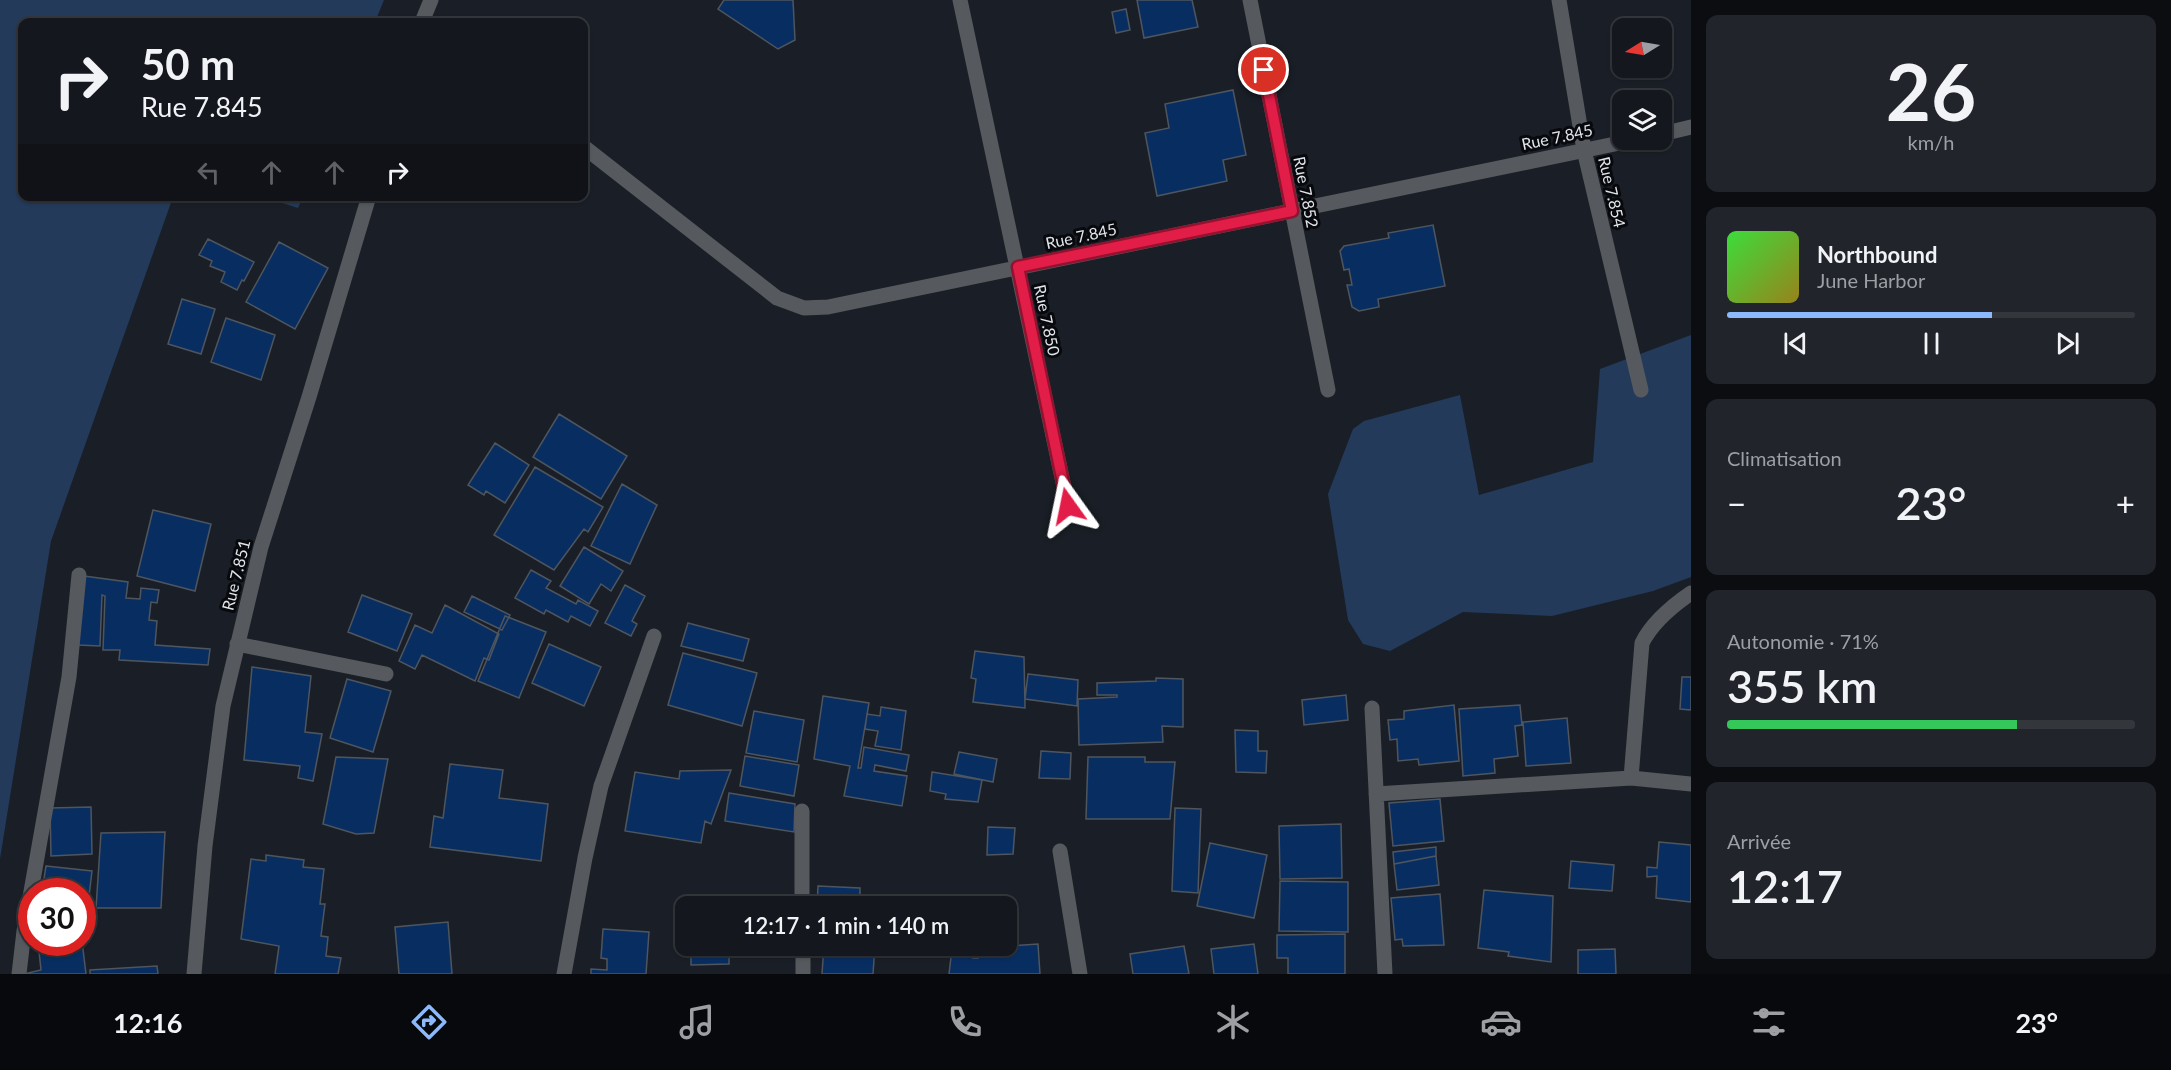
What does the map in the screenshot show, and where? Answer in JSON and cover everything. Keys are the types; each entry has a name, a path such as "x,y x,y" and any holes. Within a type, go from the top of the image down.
{"street":[{"path":"424,18 431,0"},
{"name":"Rue 7.850","path":"960,0 1068,506"},
{"name":"Rue 7.852","path":"1250,0 1328,390"},
{"name":"Rue 7.854","path":"1559,0 1584,150 1641,390"},
{"path":"1672,132 1691,127"},
{"name":"Rue 7.845","path":"588,150 777,298 804,308 828,307 1612,144"},
{"name":"Rue 7.851","path":"194,974 205,846 223,706 261,547 368,201"},
{"path":"19,974 24,931 69,677 79,574"},
{"path":"1631,778 1642,643 1647,632 1679,601 1691,593"},
{"path":"564,974 601,786 654,636"},
{"path":"237,644 386,674"},
{"path":"1372,708 1385,974"},
{"path":"1376,794 1631,778 1691,784"},
{"path":"802,812 802,896"},
{"path":"1060,851 1080,974"},
{"path":"803,956 803,974"}],"shaded area":[{"path":"0,0 384,0 377,18 18,18 18,201 172,201 51,541 0,859"},
{"path":"276,201 301,201 298,208"},
{"path":"1691,335 1691,577 1653,591 1552,616 1463,612 1390,651 1363,644 1348,620 1328,494 1353,429 1364,421 1460,395 1479,495 1593,462 1600,369"}],"building":[{"path":"724,0 793,0 795,40 778,49 718,9"},
{"path":"1137,0 1192,0 1198,27 1144,38"},
{"path":"1126,9 1130,30 1116,33 1112,12"},
{"path":"1233,90 1246,155 1223,160 1227,181 1157,196 1145,133 1169,128 1165,104"},
{"path":"1433,225 1445,286 1378,299 1379,307 1359,311 1352,307 1347,285 1352,285 1349,269 1344,270 1340,251 1344,246 1389,238 1388,233"},
{"path":"208,239 254,262 237,290 221,282 225,272 210,266 212,261 199,255"},
{"path":"279,242 328,268 295,329 246,302"},
{"path":"182,299 215,309 201,354 168,344"},
{"path":"226,318 275,335 261,380 211,362"},
{"path":"559,414 627,456 601,499 533,457"},
{"path":"495,443 529,465 505,503 486,491 484,495 468,485"},
{"path":"535,467 603,507 588,532 584,529 554,570 494,535"},
{"path":"622,484 657,505 630,564 591,546"},
{"path":"153,510 211,524 195,591 137,576"},
{"path":"584,547 623,571 611,591 601,584 589,604 560,586"},
{"path":"531,570 551,581 546,588 576,604 578,600 598,611 590,626 571,616 568,622 546,610 544,614 515,598"},
{"path":"84,576 128,582 126,598 140,599 141,588 159,590 157,603 151,602 149,620 157,621 155,645 210,649 208,665 119,660 120,650 103,650 105,596 102,595 100,646 78,645"},
{"path":"625,585 645,596 632,621 637,624 631,636 605,623"},
{"path":"362,595 412,614 397,651 348,632"},
{"path":"472,596 510,615 502,630 464,612"},
{"path":"445,605 499,634 489,660 484,658 475,681 422,655 415,669 399,661 415,625 432,633"},
{"path":"505,616 546,632 519,698 478,681"},
{"path":"688,623 749,639 743,661 681,646"},
{"path":"549,644 601,667 584,706 532,683"},
{"path":"975,651 1024,657 1025,708 973,702 976,679 971,678"},
{"path":"683,653 757,673 742,726 668,705"},
{"path":"252,667 311,676 305,732 322,734 313,781 298,778 300,766 244,760"},
{"path":"1028,674 1078,680 1077,706 1025,699"},
{"path":"1682,677 1691,677 1691,710 1680,709"},
{"path":"1156,678 1183,679 1183,727 1162,726 1163,742 1079,745 1078,699 1117,697 1117,695 1097,695 1097,683 1156,681"},
{"path":"347,679 391,691 373,752 330,738"},
{"path":"1346,695 1348,720 1304,725 1302,700"},
{"path":"823,696 869,703 858,768 861,768 864,747 909,755 906,771 875,765 874,771 907,776 902,806 844,796 850,766 814,759"},
{"path":"1454,705 1459,761 1419,765 1418,759 1398,761 1397,739 1390,740 1388,720 1404,719 1404,711"},
{"path":"1520,705 1522,725 1515,726 1518,756 1494,759 1495,773 1463,776 1459,709"},
{"path":"881,707 906,711 901,750 875,746 878,731 865,729 867,714 880,716"},
{"path":"754,711 804,720 797,762 746,753"},
{"path":"1567,718 1571,763 1526,766 1523,722"},
{"path":"1235,730 1258,731 1258,751 1267,751 1266,773 1236,772"},
{"path":"1041,751 1071,753 1070,779 1039,778"},
{"path":"959,752 997,759 993,782 954,774"},
{"path":"745,756 799,765 794,796 740,786"},
{"path":"336,757 388,759 374,833 356,834 323,824"},
{"path":"1088,757 1145,757 1145,762 1175,762 1170,819 1086,819"},
{"path":"450,764 503,770 499,798 548,804 541,861 430,847 434,816 443,818"},
{"path":"731,770 711,824 705,821 701,843 625,831 635,772 679,779 680,771"},
{"path":"932,772 982,780 978,802 945,799 946,794 930,791"},
{"path":"729,793 795,804 794,832 725,821"},
{"path":"1440,799 1444,841 1393,846 1389,803"},
{"path":"91,807 92,854 51,856 50,808"},
{"path":"1175,808 1201,809 1198,893 1172,891"},
{"path":"1341,824 1342,878 1280,879 1279,826"},
{"path":"988,827 1015,828 1013,854 987,855"},
{"path":"165,832 161,908 96,908 101,833"},
{"path":"1659,842 1691,845 1691,902 1656,898 1657,876 1647,877 1647,867 1657,868"},
{"path":"1210,843 1267,855 1254,918 1197,906"},
{"path":"1436,847 1436,856 1394,864 1393,852"},
{"path":"266,855 304,860 303,867 324,869 320,904 325,904 321,936 328,937 326,956 341,958 338,974 275,974 279,946 241,939 251,859 266,861"},
{"path":"1436,856 1439,885 1397,890 1394,864"},
{"path":"1571,861 1614,865 1612,891 1569,888"},
{"path":"46,866 92,871 91,878 44,878"},
{"path":"1280,881 1348,882 1348,932 1279,931"},
{"path":"818,886 860,888 860,896 818,896"},
{"path":"1484,890 1553,896 1551,962 1508,956 1509,952 1478,948"},
{"path":"1440,894 1444,945 1403,946 1402,939 1395,940 1391,898"},
{"path":"448,922 452,974 399,974 395,927"},
{"path":"603,929 649,932 646,974 591,974 591,969 607,970 607,959 601,958"},
{"path":"1345,934 1345,974 1288,974 1288,958 1277,958 1277,935"},
{"path":"1038,944 1040,974 949,974 951,956 978,958 978,956 1017,956 1017,945"},
{"path":"1254,944 1258,974 1214,974 1211,949"},
{"path":"1184,946 1189,974 1133,974 1130,954"},
{"path":"1615,949 1616,974 1578,974 1578,950"},
{"path":"40,956 84,956 86,974 24,974 41,970"},
{"path":"691,956 729,956 729,964 691,965"},
{"path":"823,956 874,956 873,974 822,974"},
{"path":"157,966 158,974 90,974 90,970"}],"route":[{"path":"1068,506 1018,267 1292,211 1264,70"}]}
